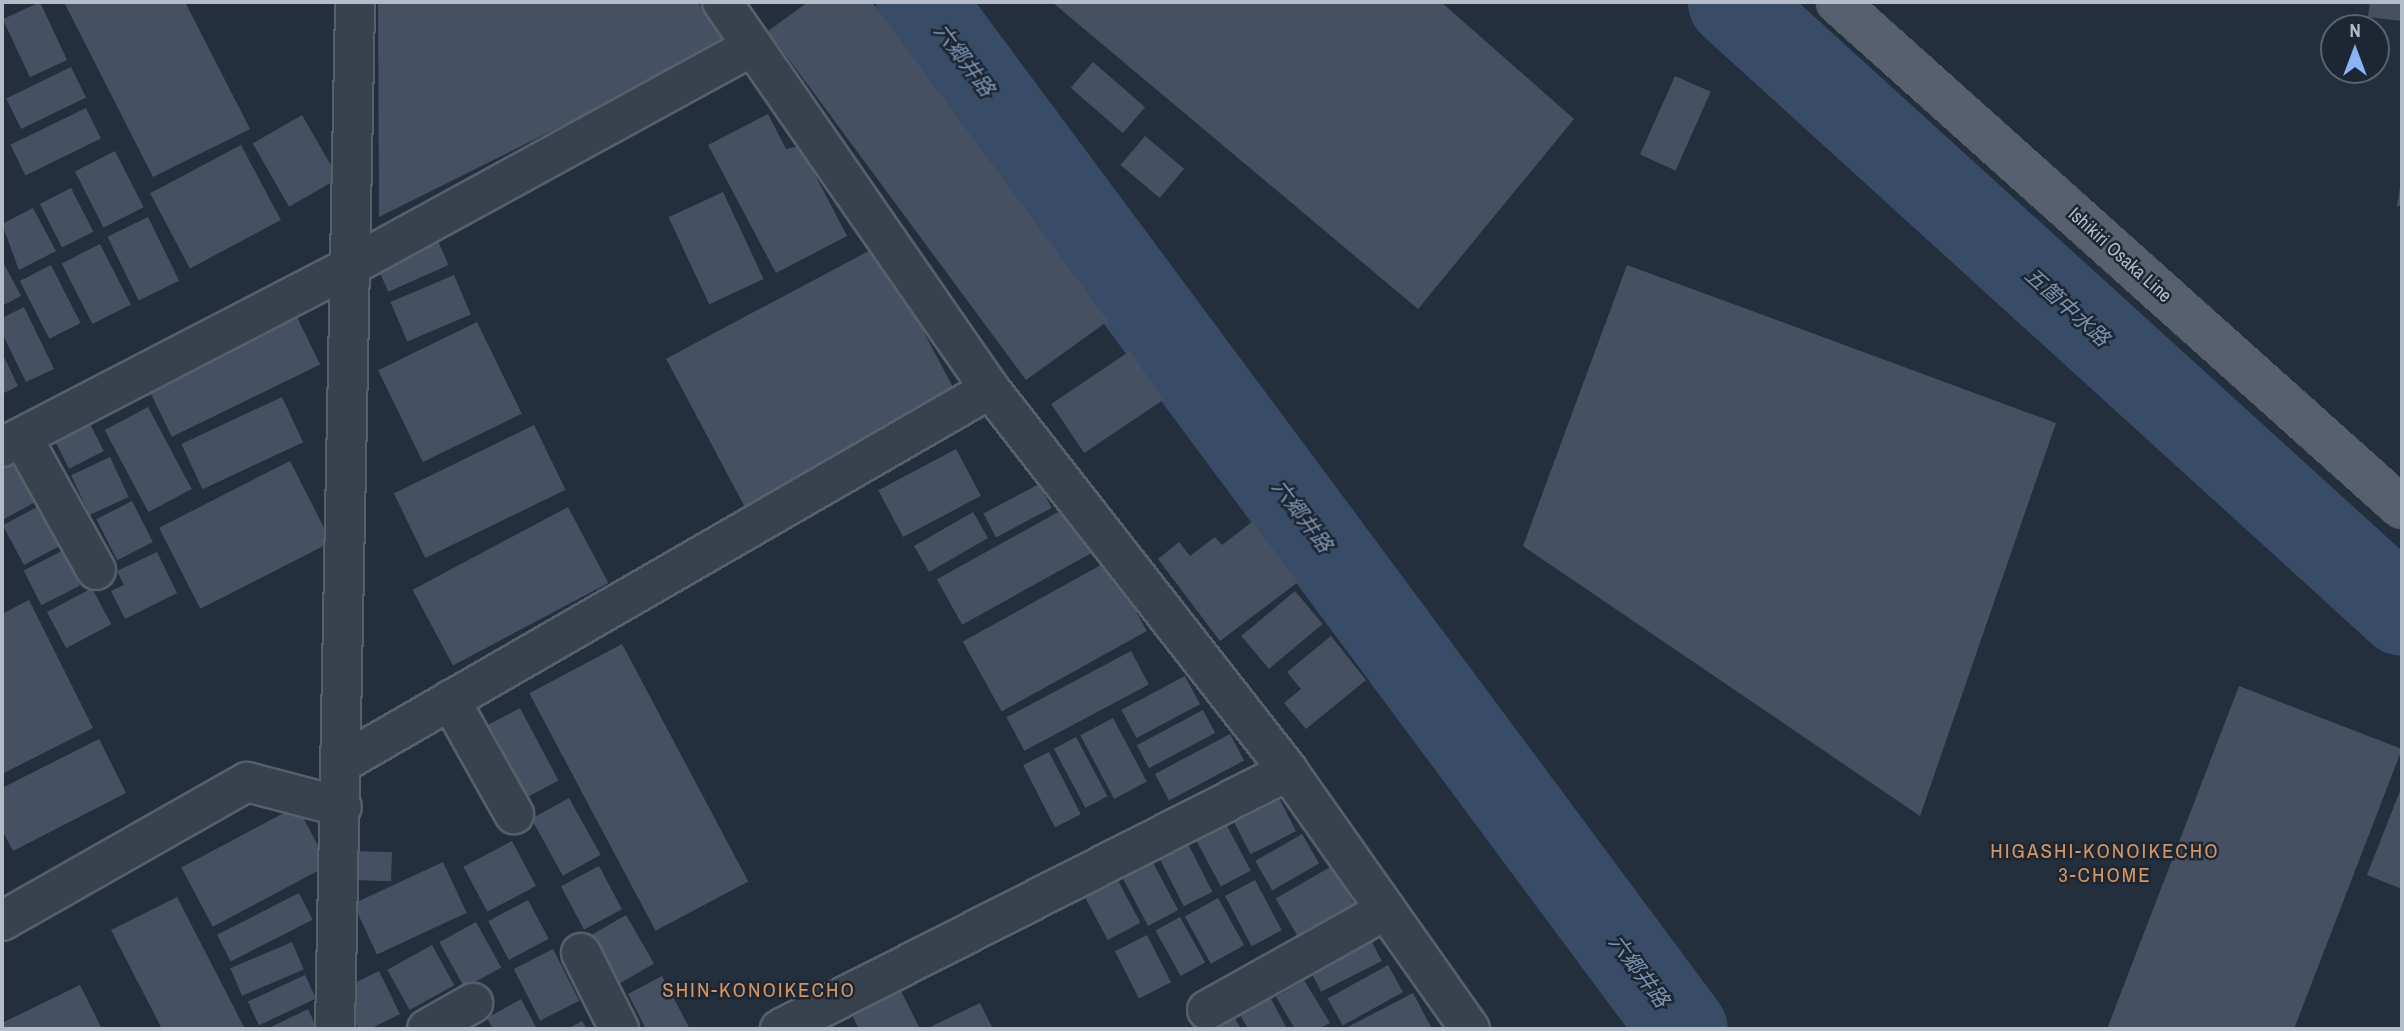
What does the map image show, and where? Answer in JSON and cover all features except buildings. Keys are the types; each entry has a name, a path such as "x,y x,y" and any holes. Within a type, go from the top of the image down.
{"main road":[{"name":"Ishikiri Osaka Line","path":"1837,2 2402,508"}],"street":[{"path":"335,1029 342,807 355,2"},
{"path":"722,2 990,389 1288,771 1470,1029"},
{"path":"96,570 12,442 349,267 752,46"},
{"path":"342,763 990,389"},
{"path":"450,700 514,814"},
{"path":"780,1029 1288,771"},
{"path":"2,921 247,782 342,807"},
{"path":"1207,1010 1386,910"},
{"path":"581,953 620,1029"},
{"path":"427,1029 473,1003"}],"waterway":[{"name":"六郷井路","path":"920,2 1683,1029"},
{"name":"五箇中水路","path":"1732,2 2402,611"}],"district":[{"name":"HIGASHI-KONOIKECHO 3-CHOME","path":"2105,863"},
{"name":"SHIN-KONOIKECHO","path":"759,990"}]}
